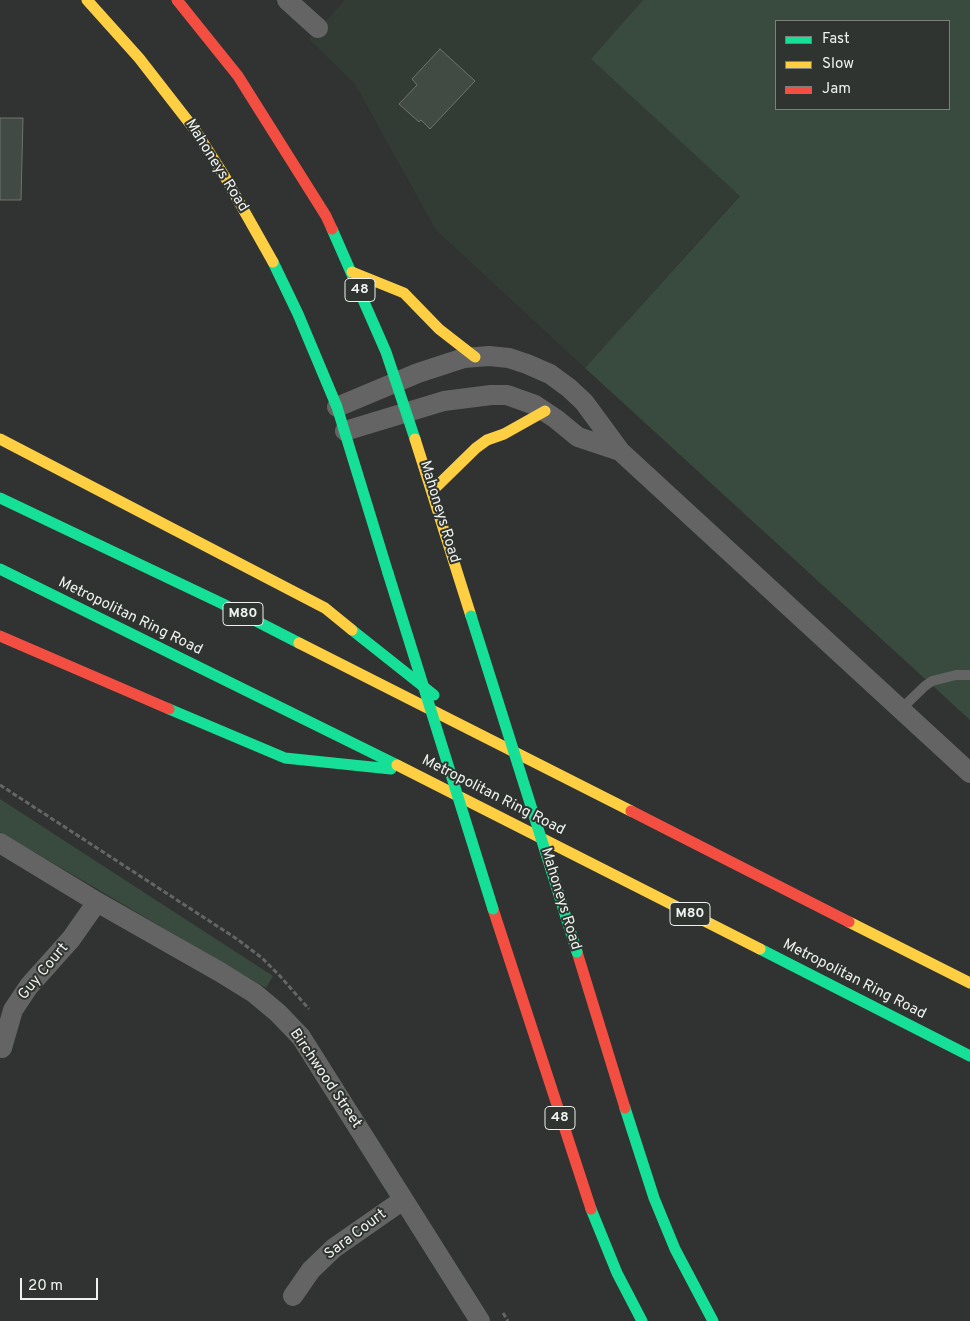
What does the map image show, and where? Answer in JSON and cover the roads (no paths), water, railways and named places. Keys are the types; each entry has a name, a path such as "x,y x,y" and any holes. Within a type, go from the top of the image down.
{"main road":[{"name":"Mahoneys Road","path":"87,0 139,58 195,130 225,177 275,266 298,314 337,407 345,431 492,909 591,1210 617,1272 642,1321"},
{"name":"Mahoneys Road","path":"177,0 238,76 326,216 386,352 432,491 634,1139 654,1198 675,1249 713,1321"},
{"path":"352,272 404,293 439,329 476,357"},
{"path":"432,491 476,448 488,440 504,434 545,412"},
{"path":"0,439 325,608 484,735"},
{"name":"M80","path":"0,498 224,604 970,983"},
{"name":"Metropolitan Ring Road","path":"0,569 410,771 970,1056"},
{"path":"0,636 285,758 410,771"}],"street":[{"path":"287,0 318,28"},
{"path":"337,407 450,362 476,357 509,358 550,374 584,402 620,451 970,773"},
{"path":"345,431 457,398 492,394 521,399 536,405 578,437 620,451"},
{"name":"Birchwood Street","path":"0,843 97,902 227,976 254,993 278,1013 301,1037 480,1321"},
{"name":"Guy Court","path":"2,1048 13,1010 29,986 71,939 97,902"},
{"name":"Sara Court","path":"293,1296 312,1270 334,1248 403,1200"}],"lane":[{"path":"901,710 932,681 956,675 970,675"}]}
